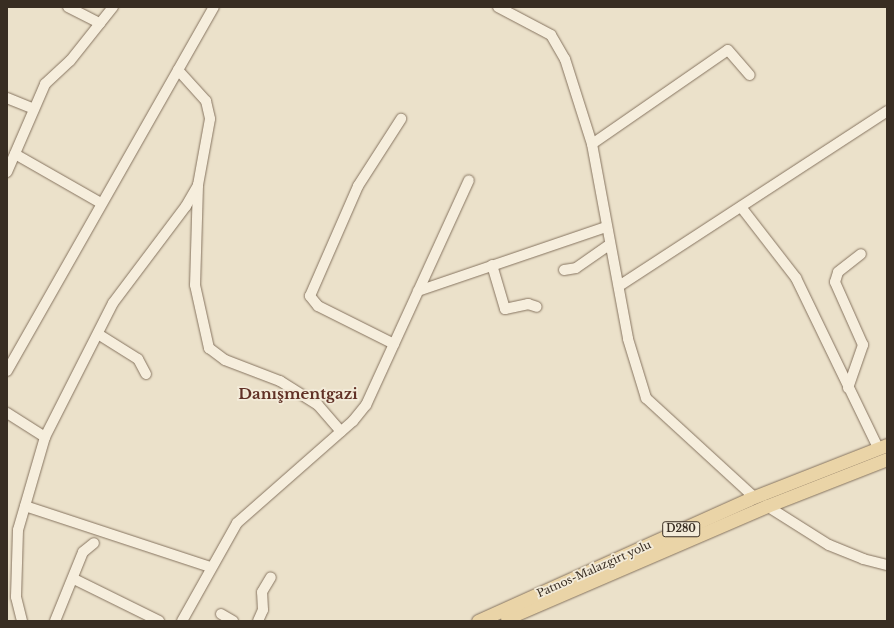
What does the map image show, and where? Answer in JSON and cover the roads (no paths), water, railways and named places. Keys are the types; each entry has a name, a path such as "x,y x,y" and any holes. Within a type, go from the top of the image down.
{"main road":[{"name":"Patnos-Malazgirt yolu","path":"478,621 754,497 882,446"},
{"name":"D280","path":"500,621 767,506 887,459"}],"street":[{"path":"68,7 100,23"},
{"path":"7,172 44,84 70,61 113,7"},
{"path":"7,370 214,7"},
{"path":"498,7 551,35 557,41 565,59 592,144 609,245 619,286 628,339 646,398 754,497"},
{"path":"592,144 728,50 750,75"},
{"path":"178,70 206,102 210,119 198,185 195,285 209,348 225,360 280,381 306,397 318,405 341,432"},
{"path":"7,98 34,109"},
{"path":"619,286 887,111"},
{"path":"394,344 318,306 310,296 358,186 401,119"},
{"path":"15,154 101,204"},
{"path":"182,621 228,535 248,510 341,432 366,405 468,180"},
{"path":"22,621 16,597 18,530 45,437 113,303 186,206 198,185"},
{"path":"741,207 793,273 848,388 882,446"},
{"path":"418,291 606,226"},
{"path":"564,270 576,268 609,245"},
{"path":"848,388 862,346 835,282 838,272 861,254"},
{"path":"492,265 505,309 528,304 537,307"},
{"path":"98,334 138,359 146,374"},
{"path":"7,413 45,437"},
{"path":"24,506 210,567"},
{"path":"767,506 829,545 863,559 887,565"},
{"path":"55,621 74,579 83,552 94,543"},
{"path":"258,621 263,610 262,592 271,578"},
{"path":"74,579 159,621"},
{"path":"221,614 232,621"}],"district":[{"name":"Danışmentgazi","path":"298,394"}]}
